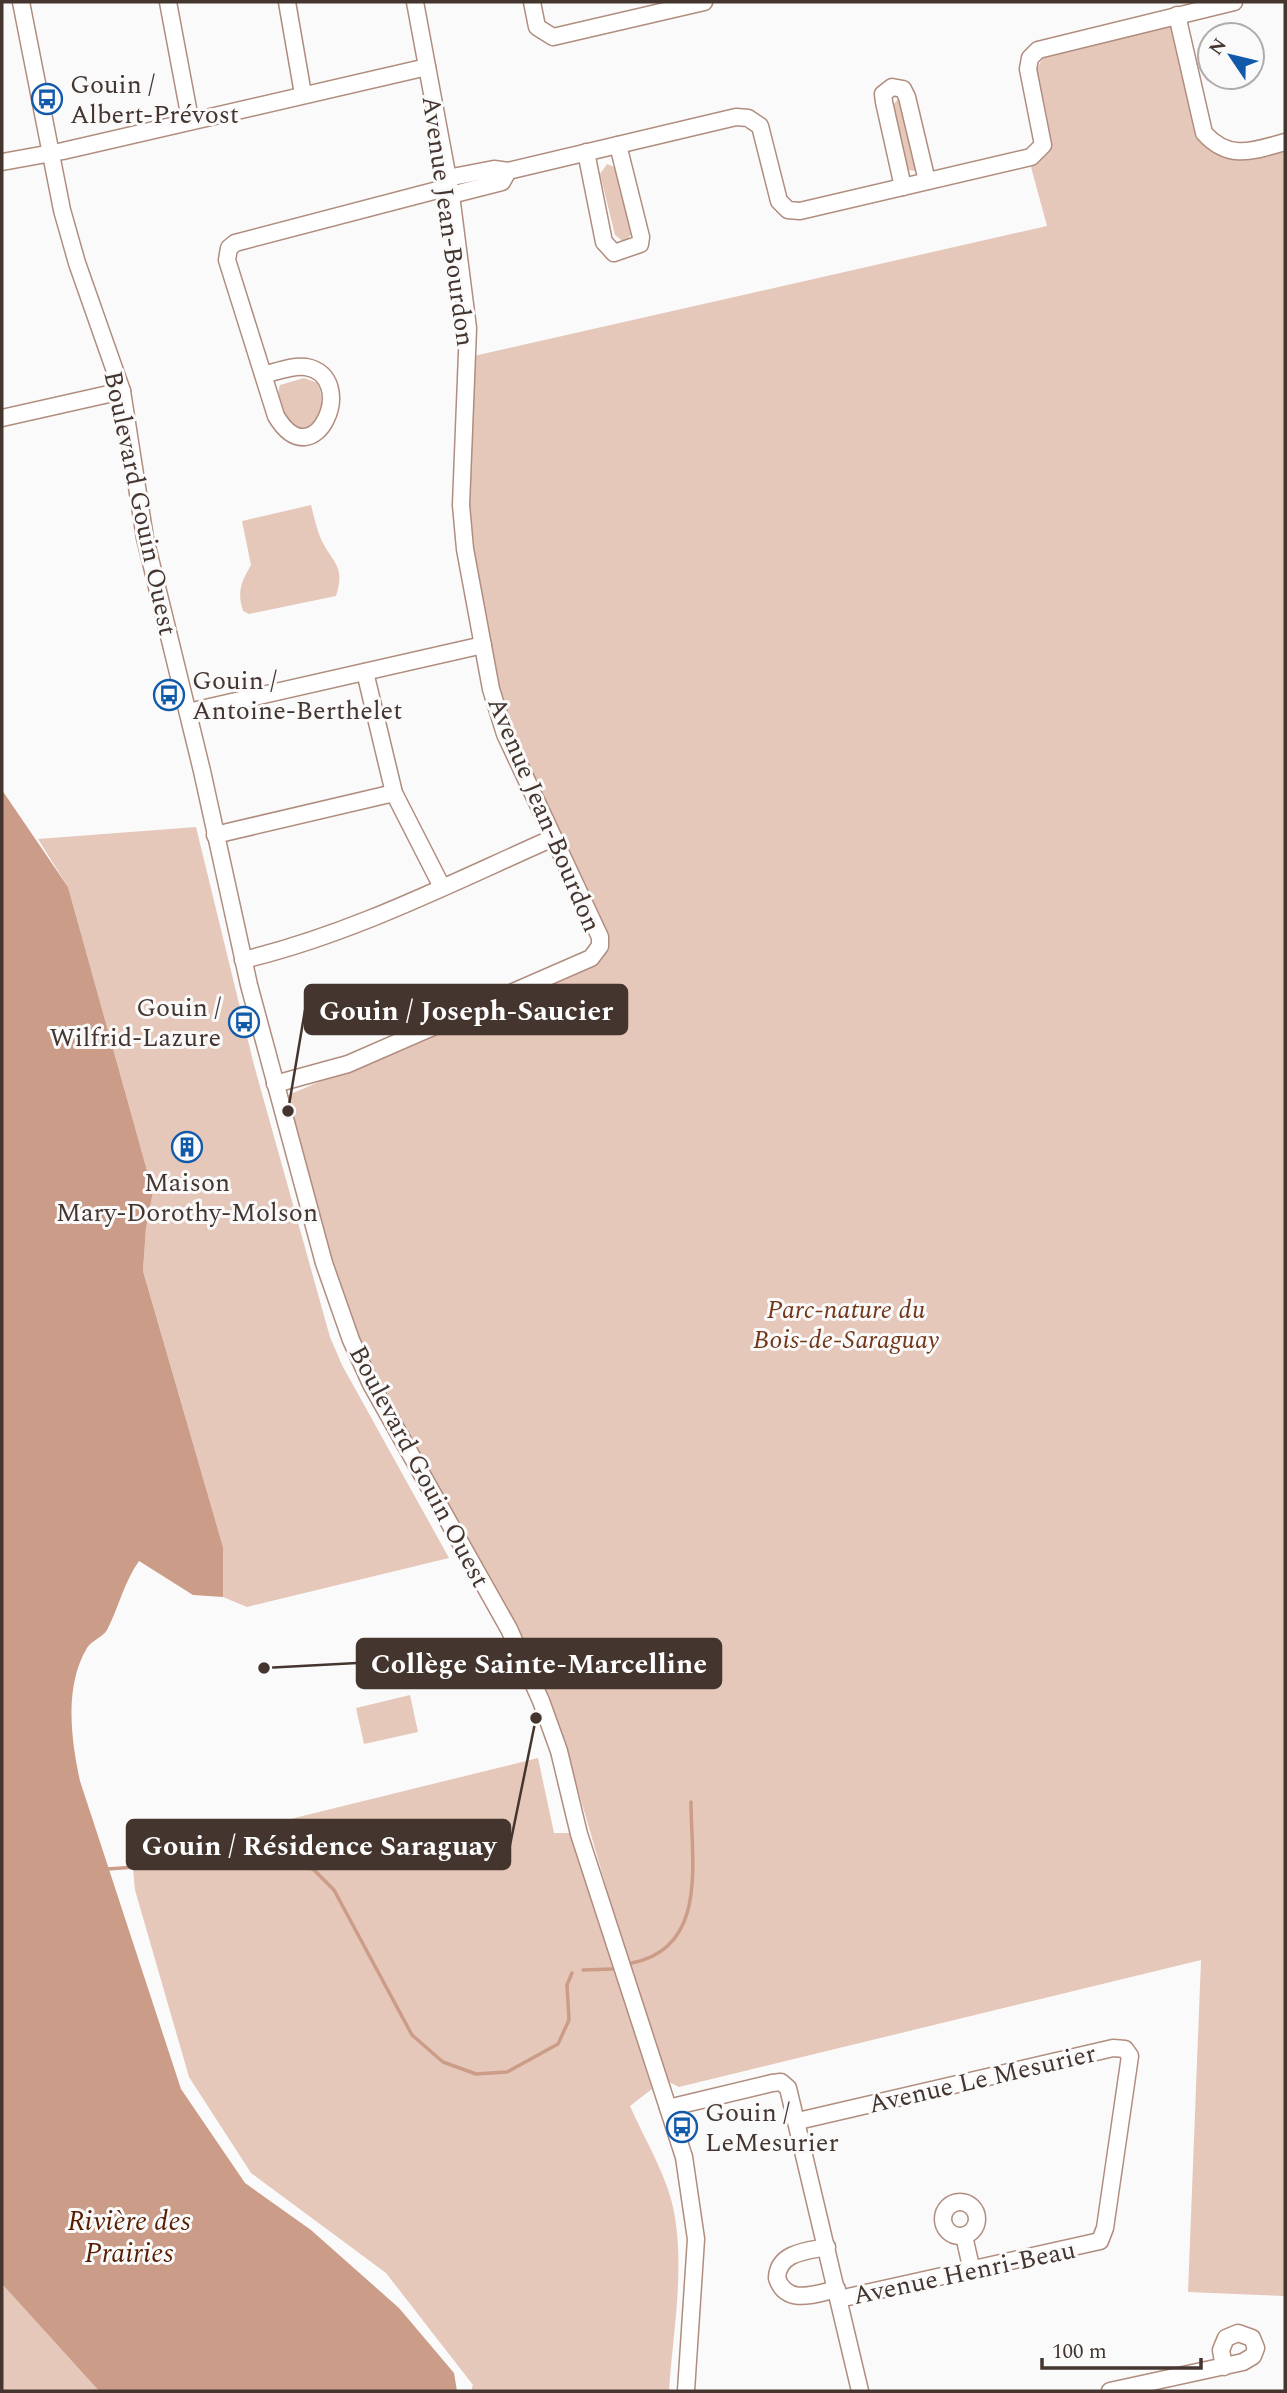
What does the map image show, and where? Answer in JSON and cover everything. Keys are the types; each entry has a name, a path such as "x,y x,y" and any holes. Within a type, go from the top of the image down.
{"street":[{"name":"Boulevard Gouin Ouest","path":"21,2 50,152 77,263 122,391 145,538 188,712 243,960 324,1263 355,1351 390,1422 509,1629 541,1701 559,1751 579,1834 689,2179 696,2239 686,2391"},
{"path":"168,2 190,119"},
{"path":"287,2 303,94"},
{"name":"Avenue Jean-Bourdon","path":"275,1084 348,1064 591,957 600,946 600,937 505,734 491,689 465,549 461,505 468,328 449,187 415,2"},
{"path":"532,2 537,27 553,37 704,2"},
{"path":"263,375 304,367 322,375 328,386 331,402 327,422 309,436 295,436 283,428 263,375 227,260 229,248 235,243 449,187 502,182 508,171 736,117 748,118 760,126 779,201 788,210 800,211 928,181 1038,153 1043,137 1028,69 1030,58 1038,50 1234,2"},
{"path":"1177,16 1204,133 1213,144 1233,153 1245,153 1285,142"},
{"path":"2,162 427,67"},
{"path":"903,187 883,94 892,87 903,89 907,97 928,181"},
{"path":"586,152 604,242 614,253 640,244 641,237 618,145"},
{"path":"2,418 122,391"},
{"path":"188,712 483,645"},
{"path":"365,672 394,793 442,887"},
{"path":"215,835 394,793"},
{"path":"243,960 318,940 379,917 553,838"},
{"name":"Avenue Le Mesurier","path":"798,2121 1108,2049 1125,2049"},
{"name":"Avenue Henri-Beau","path":"827,2247 786,2259 779,2268 777,2278 785,2292 796,2297 838,2294 972,2271 1101,2240 1131,2064 1125,2049"},
{"path":"668,2108 772,2083 787,2085 798,2121 860,2391"},
{"path":"964,2236 972,2271"},
{"path":"1110,2391 1224,2367"}],"green space":[{"name":"Parc-nature du Bois-de-Saraguay","path":"1174,22 1200,137 1209,146 1229,155 1250,155 1285,147 1285,2296 1188,2292 1201,1960 679,2087 669,2082 624,1949 559,1724 370,1365 341,1296 286,1096 596,963 607,948 502,710 475,582 466,488 474,356 1047,226 1031,167 1046,146 1048,134 1046,110 1036,70 1045,54"},
{"path":"898,99 918,169 915,171 908,170 892,106"},
{"path":"607,164 617,168 632,234 624,242 615,235 600,174"},
{"path":"304,378 318,383 321,403 317,422 301,429 283,410 279,391 280,385"},
{"path":"311,505 321,539 339,571 336,596 249,614 243,611 241,587 251,565 242,521"},
{"path":"196,827 254,1065 330,1337 342,1365 449,1558 247,1607 223,1597 223,1547 143,1271 146,1228 153,1192 68,887 38,839"},
{"path":"410,1695 418,1732 364,1744 356,1708"},
{"path":"538,1758 554,1833 571,1833 652,2089 630,2106 663,2175 676,2222 678,2295 669,2391 471,2391 473,2385 386,2273 251,2173 189,2077 135,1890 132,1858"},
{"path":"2,2284 98,2390 99,2391 2,2391"}],"water":[{"name":"Rivière des Prairies","path":"2,790 68,887 153,1192 146,1228 143,1271 223,1547 223,1597 193,1595 139,1561 134,1569 107,1630 87,1648 75,1679 72,1730 80,1781 181,2089 245,2183 311,2230 399,2308 454,2373 457,2391 99,2391 2,2284"}],"waterway":[{"path":"632,1963 657,1954 674,1940 685,1921 693,1874 691,1802"},
{"path":"107,1869 266,1858 313,1869 334,1890 412,2035 443,2062 476,2074 507,2072 558,2044 569,2020 567,1985 572,1973"},
{"path":"583,1970 612,1969"}],"place":[{"name":"Gouin / Albert-Prévost","path":"47,99"},
{"name":"Gouin / Antoine-Berthelet","path":"169,695"},
{"name":"Gouin / Wilfrid-Lazure","path":"244,1022"},
{"name":"Gouin / Joseph-Saucier","path":"288,1111"},
{"name":"Maison Mary-Dorothy-Molson","path":"187,1147"},
{"name":"Collège Sainte-Marcelline","path":"264,1668"},
{"name":"Gouin / Résidence Saraguay","path":"536,1718"},
{"name":"Gouin / LeMesurier","path":"682,2127"}]}
